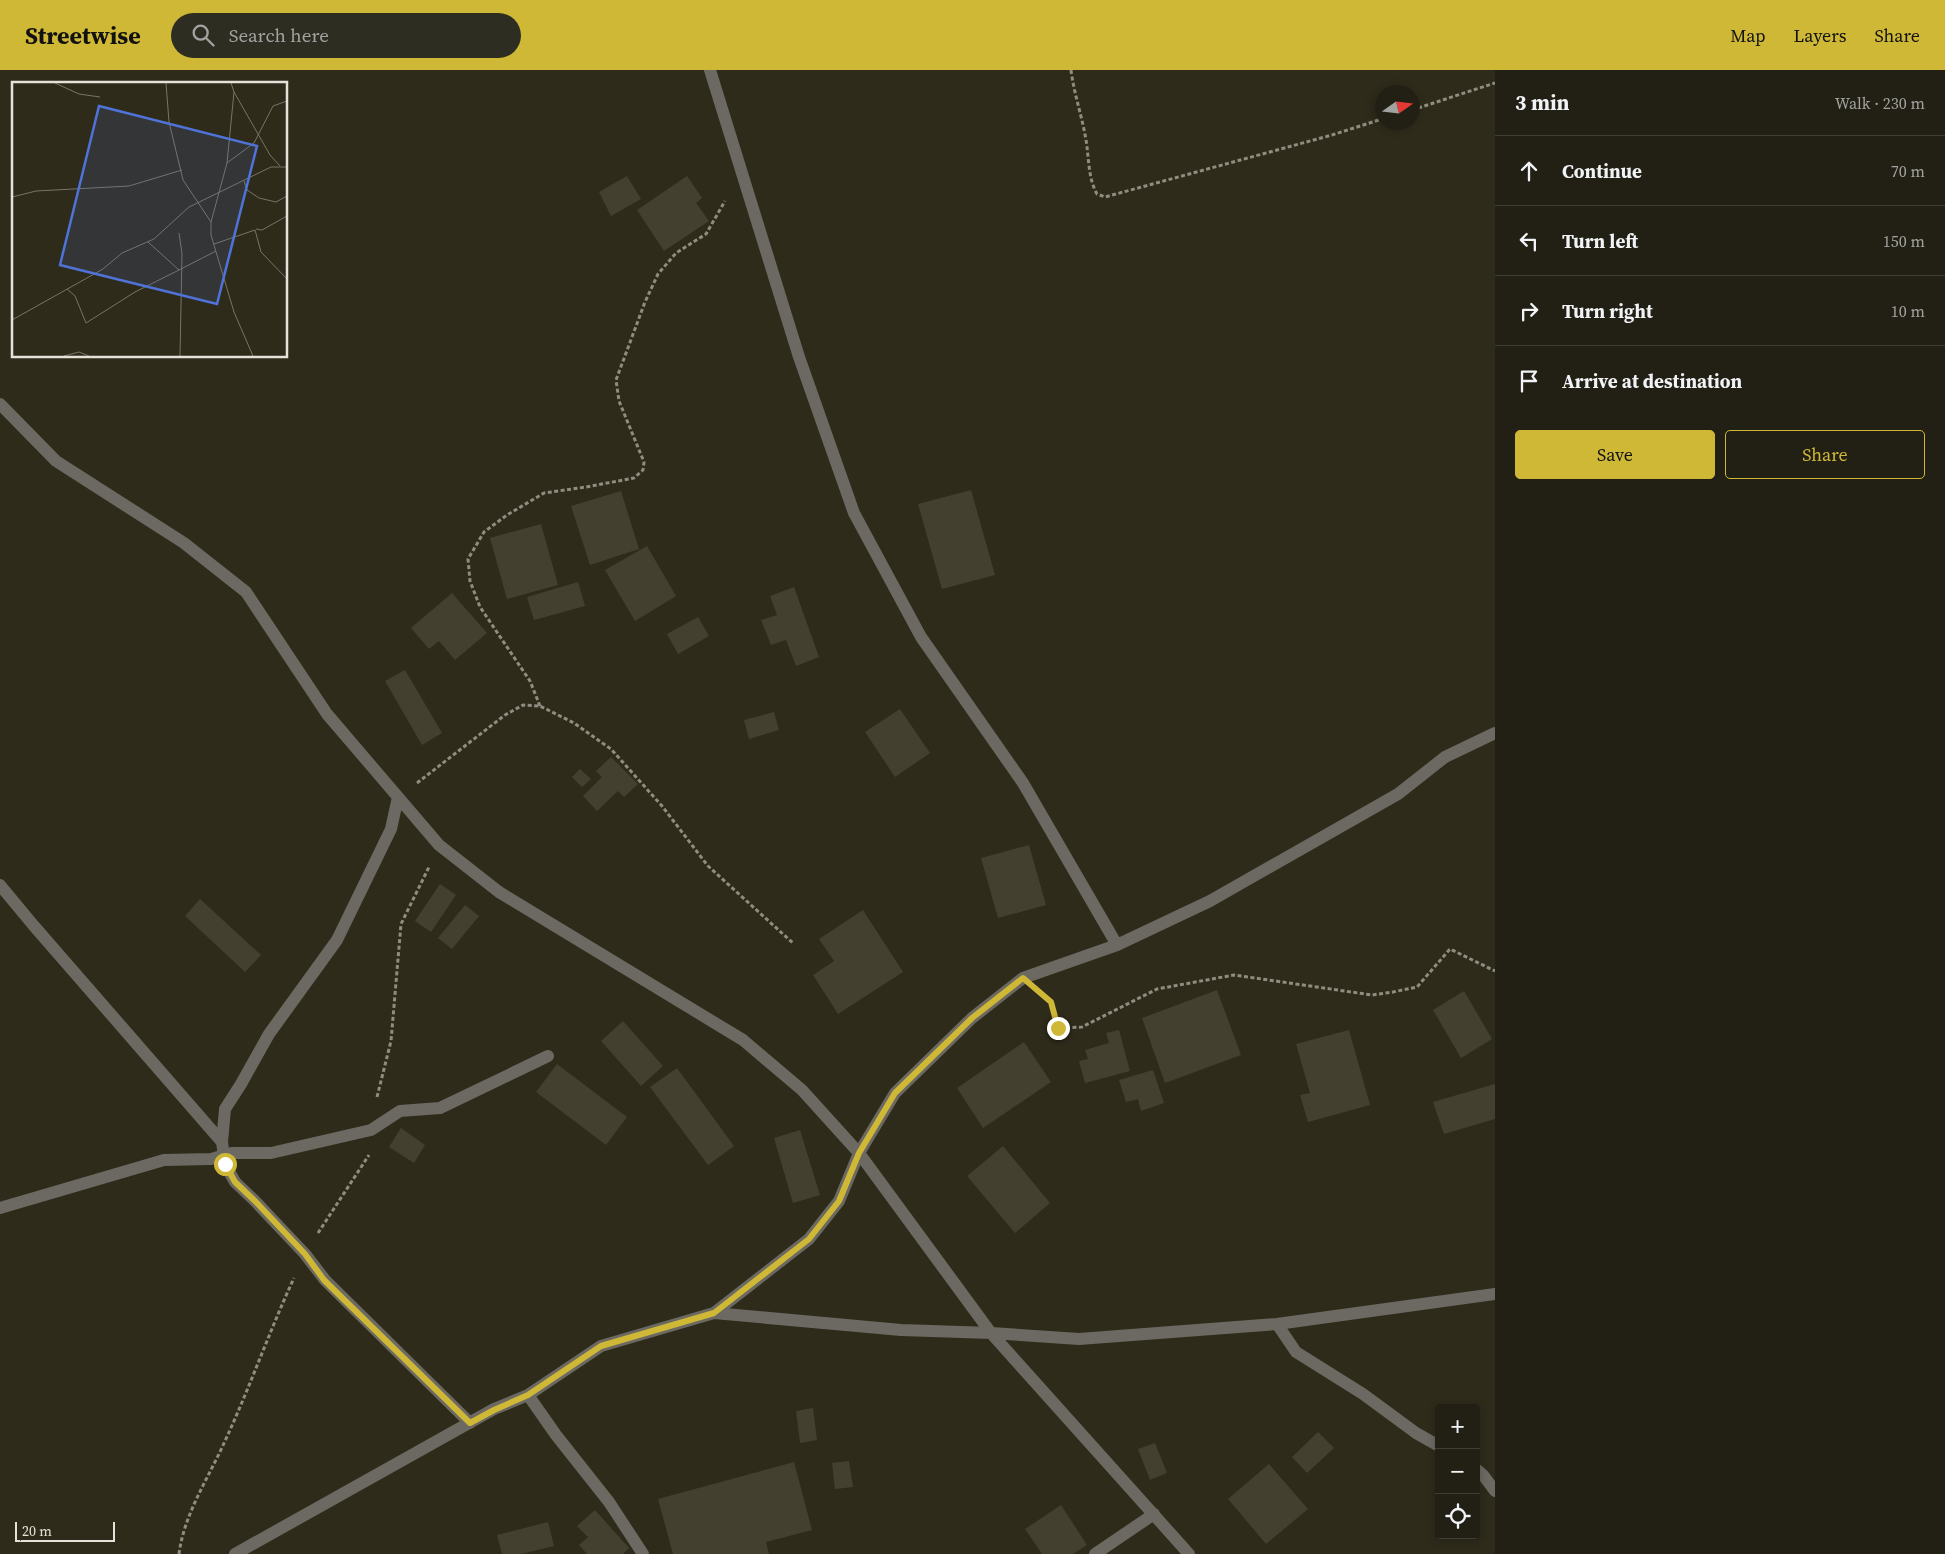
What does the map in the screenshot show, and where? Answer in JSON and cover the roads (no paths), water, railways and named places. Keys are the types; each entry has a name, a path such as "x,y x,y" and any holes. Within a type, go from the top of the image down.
{"street":[{"path":"710,70 799,357 854,513 921,636 1023,783 1117,945"},
{"path":"0,404 56,461 184,543 246,592 327,714 439,845 499,892 744,1040 802,1090 859,1153 991,1332 1190,1554"},
{"path":"714,1313 809,1239 839,1201 859,1153 895,1093 972,1018 1023,978 1117,945 1210,901 1398,794 1445,757 1495,733"},
{"path":"398,797 391,829 337,940 269,1034 225,1109 222,1142 225,1164 235,1182 305,1254 324,1280 470,1423"},
{"path":"0,885 222,1142"},
{"path":"0,1208 164,1160 211,1159 232,1153 272,1153 371,1130 400,1111 440,1108 548,1056"},
{"path":"236,1554 470,1423 528,1395 601,1346 714,1313 901,1330 991,1332 1079,1339 1277,1324 1495,1294"},
{"path":"1277,1324 1296,1352 1363,1394 1416,1433 1435,1444"},
{"path":"528,1395 556,1435 609,1502 643,1554"},
{"path":"1480,1472 1495,1491"},
{"path":"1095,1554 1154,1514"}]}
